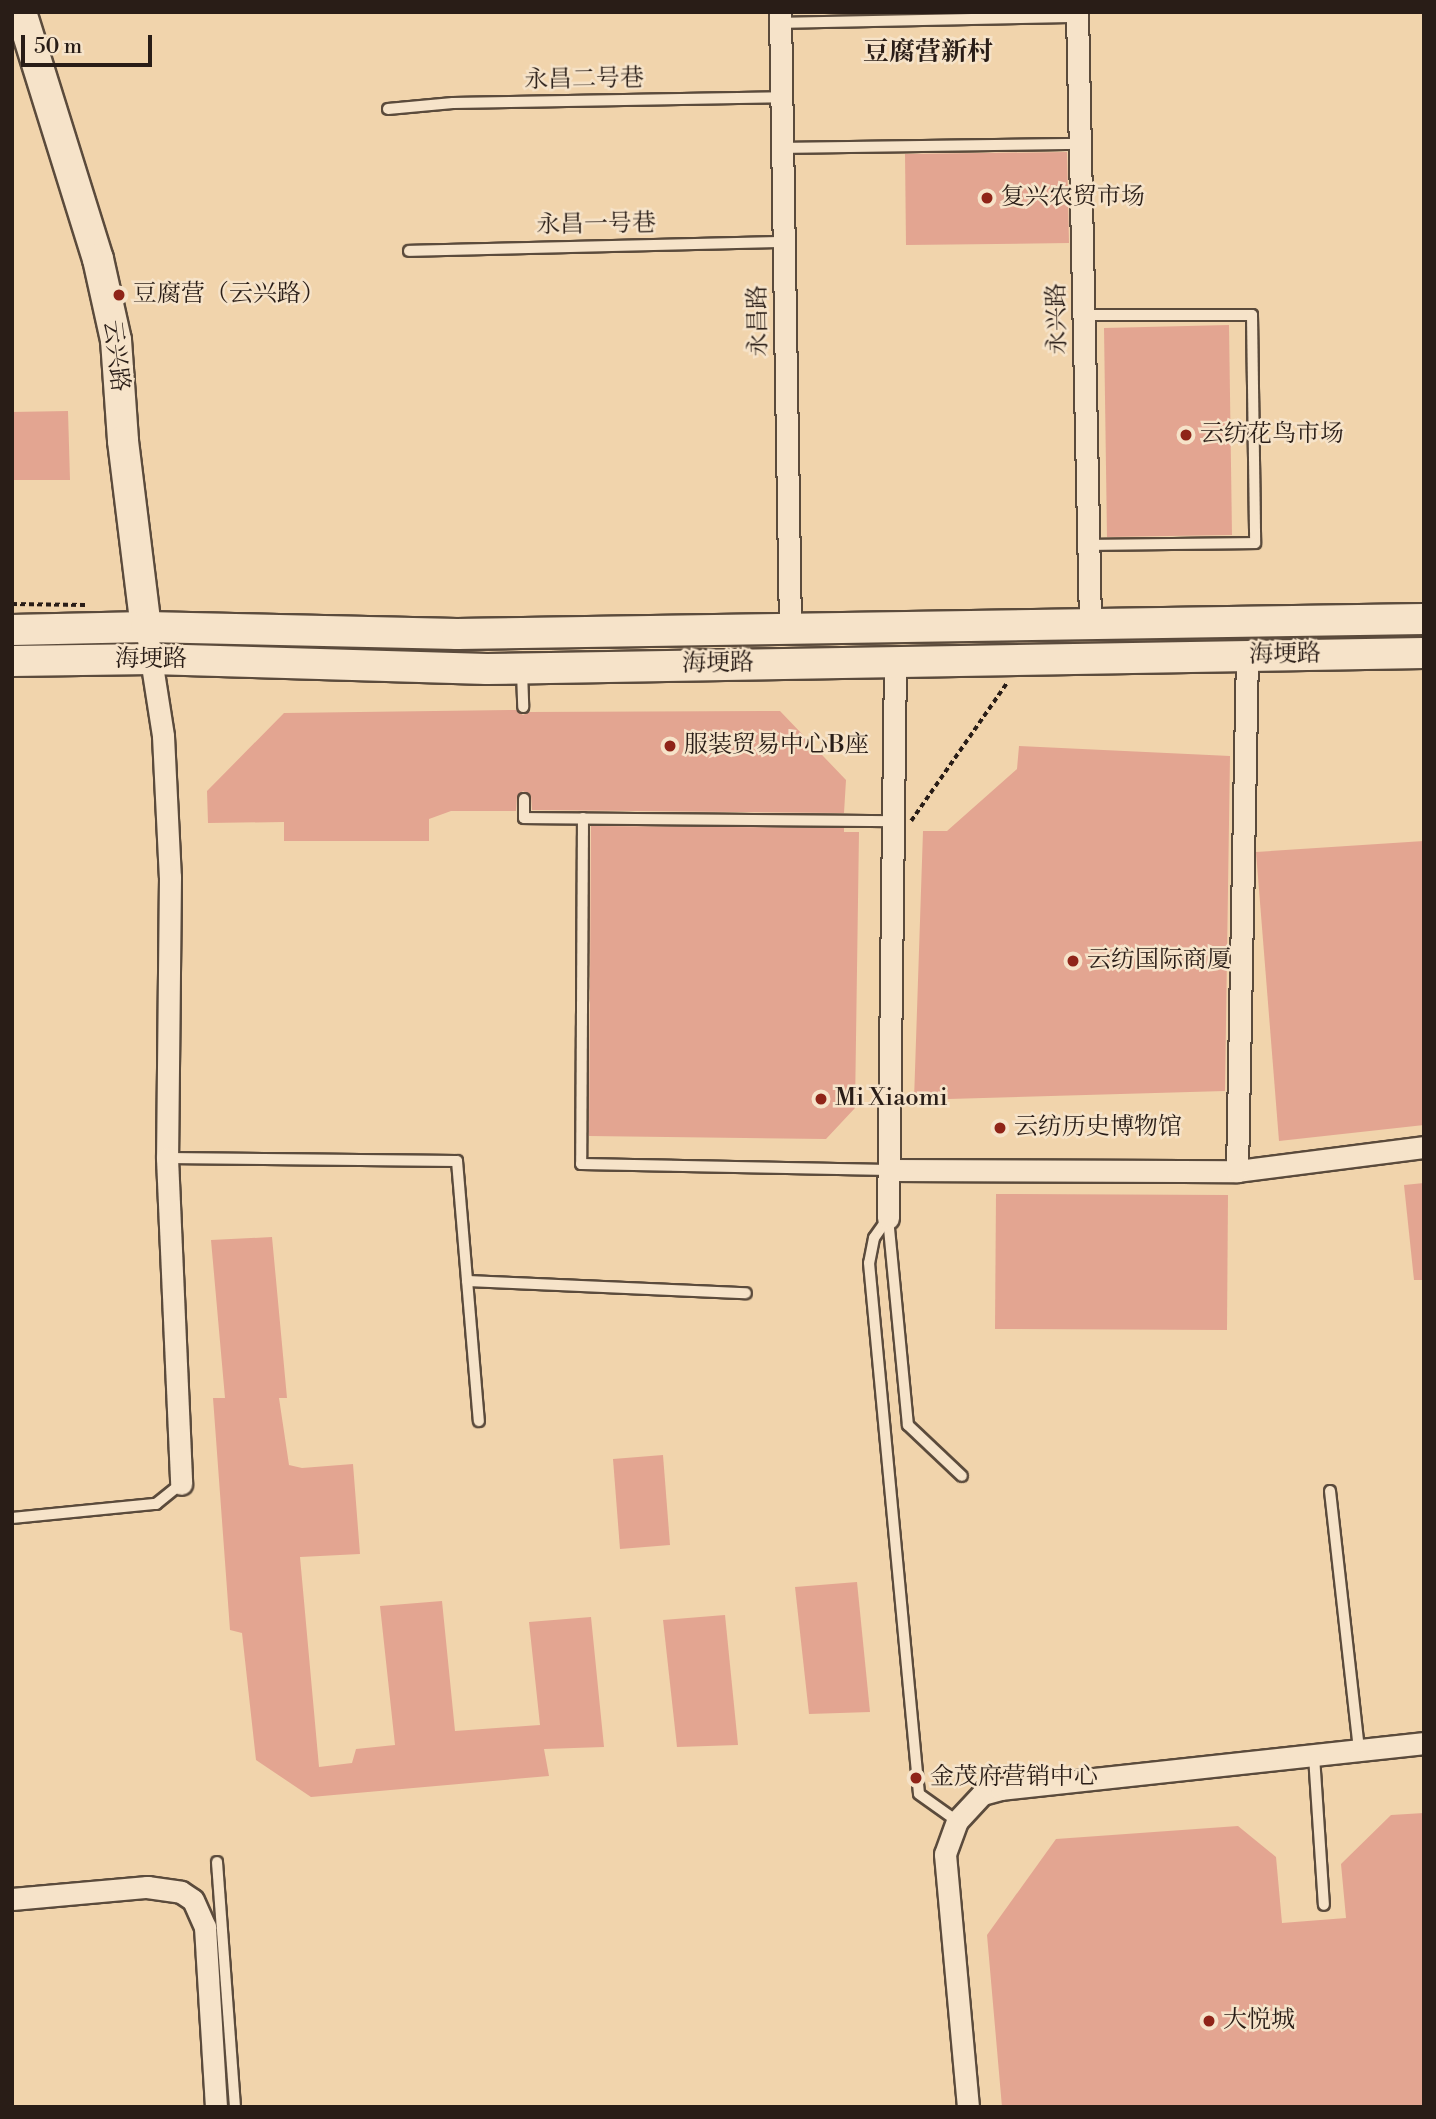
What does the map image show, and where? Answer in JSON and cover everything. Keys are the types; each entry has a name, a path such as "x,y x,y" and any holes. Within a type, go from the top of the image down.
{"main road":[{"name":"云兴路","path":"21,12 98,259 116,340 123,441 146,627"},
{"name":"海埂路","path":"12,630 146,627 457,635 1424,619"},
{"name":"海埂路","path":"12,661 152,659 522,668 1424,653"}],"street":[{"name":"永兴路","path":"1077,14 1090,624"},
{"name":"永昌路","path":"780,17 790,628"},
{"path":"146,627 163,736 170,877 167,1158 181,1485"},
{"path":"1237,1171 1247,655"},
{"path":"888,1218 895,661"},
{"path":"889,1170 1237,1171 1424,1147"},
{"path":"968,2107 945,1854 957,1821 968,1806 982,1794 1001,1788 1424,1743"},
{"path":"12,1899 147,1887 164,1888 193,1900 205,1927 216,2107"}],"lane":[{"path":"780,17 1077,14"},
{"name":"永昌二号巷","path":"388,109 453,103 781,97"},
{"path":"782,148 1080,144"},
{"name":"永昌一号巷","path":"409,251 783,242"},
{"path":"1084,315 1252,314 1255,543 1089,545"},
{"path":"522,668 523,707"},
{"path":"524,799 524,818 894,821"},
{"path":"583,818 581,1164 889,1170"},
{"path":"167,1158 457,1161 479,1421"},
{"path":"888,1218 908,1425 962,1476"},
{"path":"888,1218 874,1238 869,1263 919,1794 957,1821"},
{"path":"467,1281 746,1293"},
{"path":"12,1518 156,1504 181,1485"},
{"path":"1330,1491 1359,1751"},
{"path":"1314,1756 1324,1905"},
{"path":"217,1862 234,2107"}],"path":[{"path":"894,846 1024,658"}],"building":[{"name":"复兴农贸市场","path":"1067,152 1069,243 906,245 905,154"},
{"name":"云纺花鸟市场","path":"1229,325 1232,535 1107,537 1104,328"},
{"path":"68,411 70,480 12,480 12,412"},
{"path":"516,710 523,715 529,712 780,711 846,780 844,813 532,810 531,796 523,791 517,796 516,811 451,811 429,819 429,841 284,841 284,822 208,823 207,791 284,713"},
{"name":"云纺国际商厦","path":"1019,746 1230,756 1225,1091 914,1100 923,831 947,831 1017,769"},
{"path":"591,826 844,828 844,832 859,832 855,1108 826,1139 589,1136"},
{"path":"1424,841 1424,1125 1279,1141 1256,852"},
{"path":"1424,1183 1424,1280 1414,1280 1404,1185"},
{"path":"996,1194 1228,1195 1227,1330 995,1329"},
{"path":"272,1237 287,1398 279,1398 289,1465 302,1468 353,1464 360,1554 300,1557 319,1767 352,1763 356,1749 395,1745 380,1606 442,1601 455,1731 540,1725 529,1622 591,1617 604,1747 544,1749 549,1776 311,1797 256,1760 242,1633 230,1630 213,1398 225,1398 211,1240"},
{"path":"663,1455 670,1545 620,1549 613,1459"},
{"path":"857,1582 870,1712 809,1714 795,1587"},
{"path":"725,1615 738,1745 677,1747 663,1620"},
{"name":"大悦城","path":"1424,1813 1424,2107 1002,2107 987,1935 1056,1839 1238,1826 1276,1857 1282,1923 1346,1918 1341,1864 1391,1815"}],"place":[{"name":"复兴农贸市场","path":"987,198"},
{"name":"豆腐营（云兴路）","path":"119,295"},
{"name":"云纺花鸟市场","path":"1186,435"},
{"name":"服装贸易中心B座","path":"670,746"},
{"name":"云纺国际商厦","path":"1073,961"},
{"name":"Mi Xiaomi","path":"821,1099"},
{"name":"云纺历史博物馆","path":"1000,1128"},
{"name":"金茂府营销中心","path":"916,1778"},
{"name":"大悦城","path":"1209,2021"}],"district":[{"name":"豆腐营新村","path":"928,53"}]}
